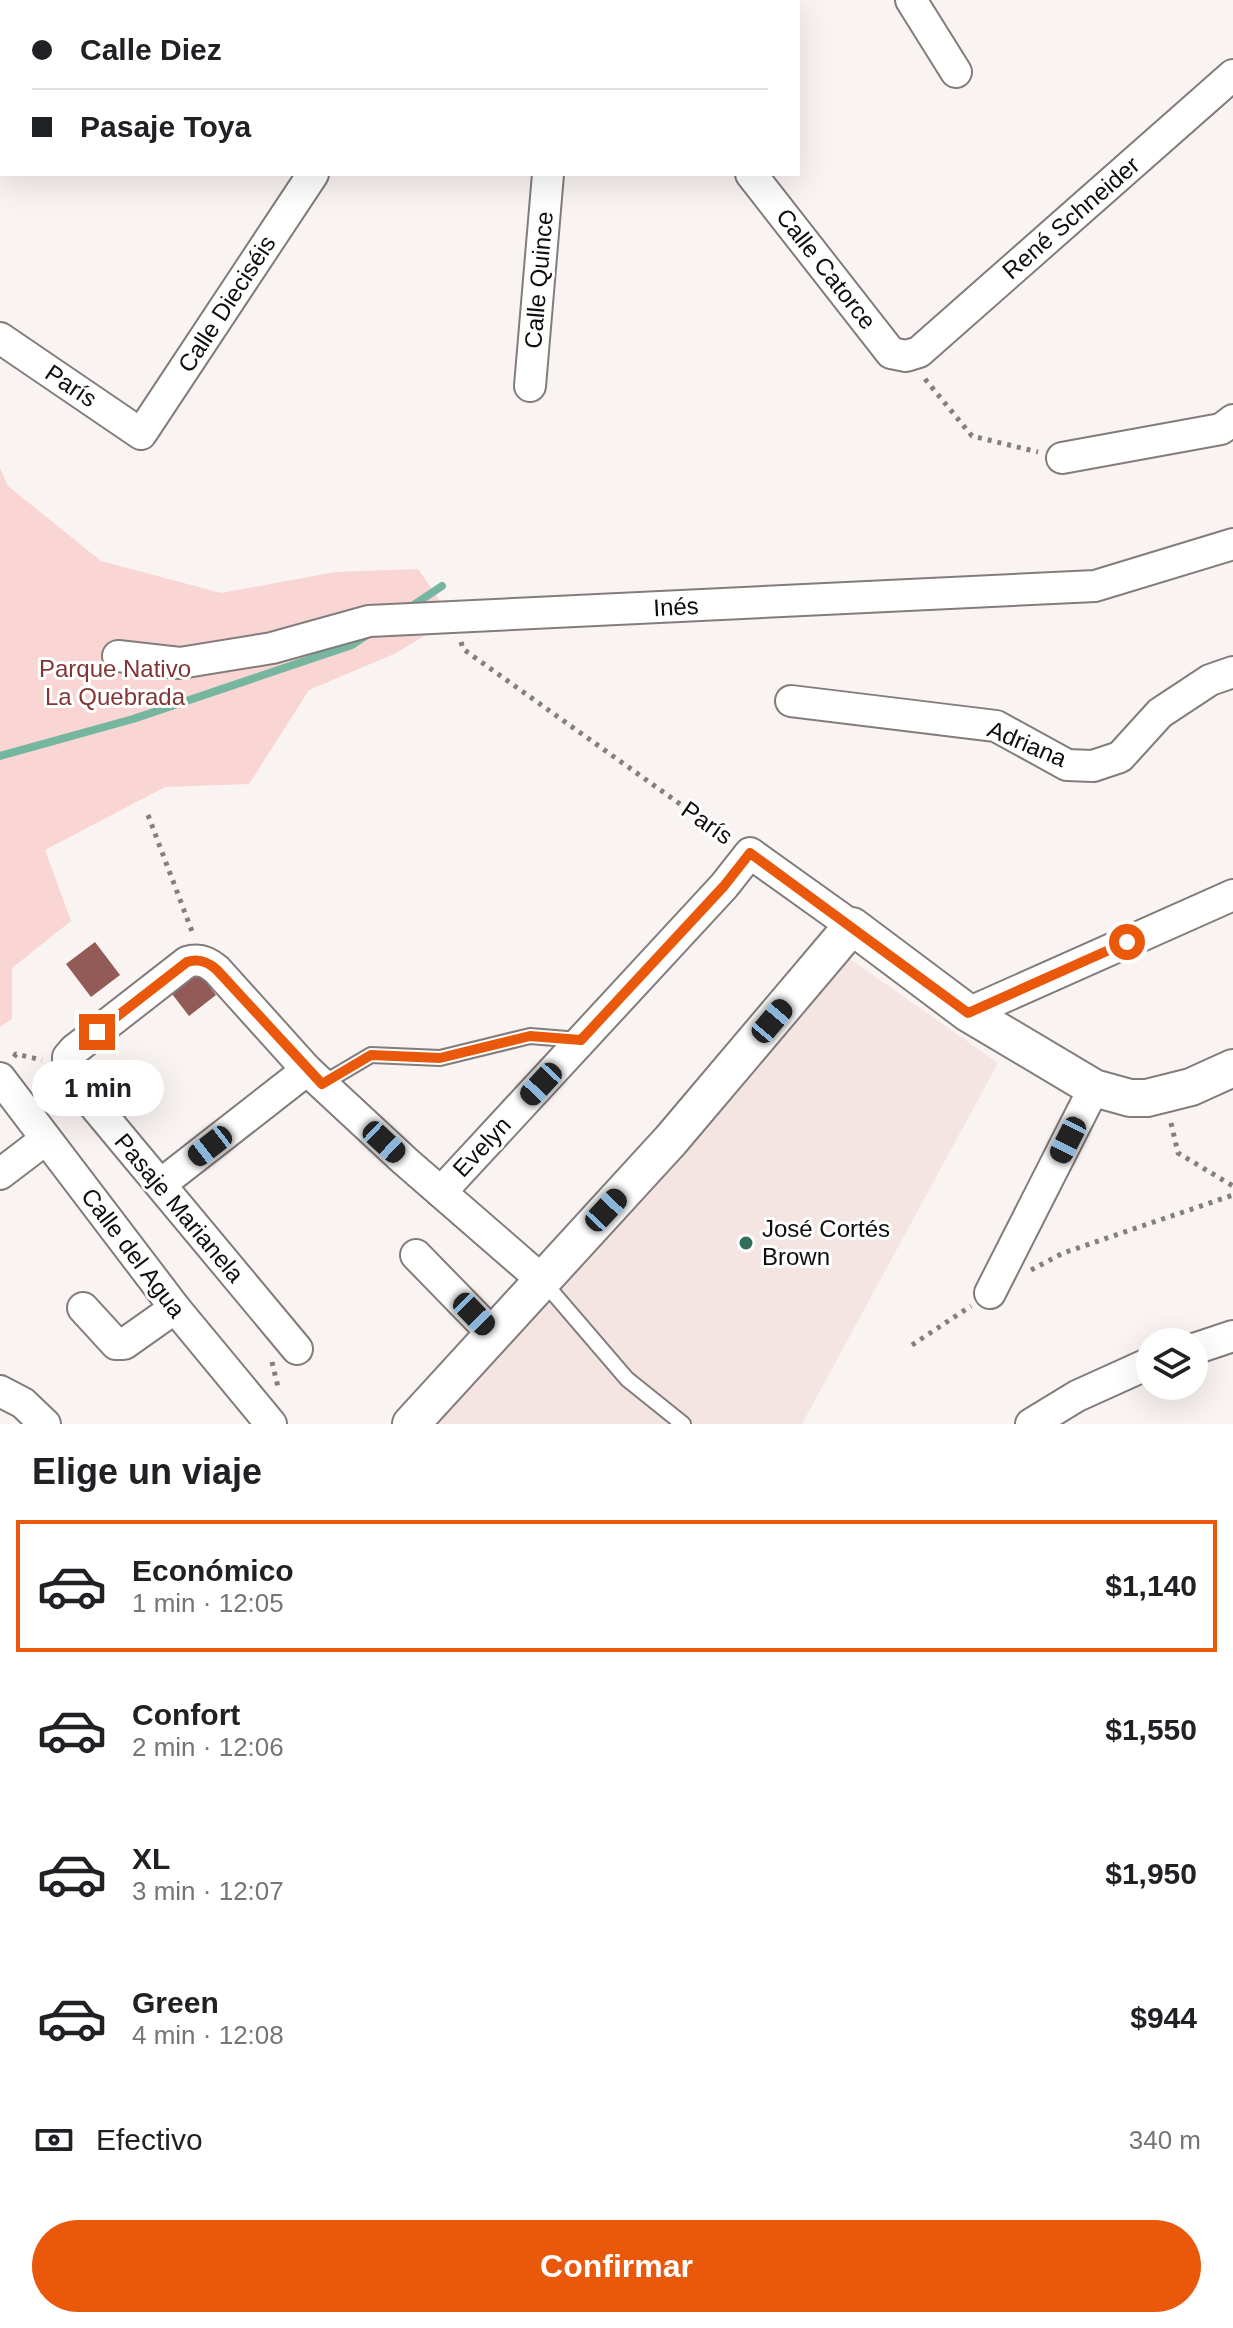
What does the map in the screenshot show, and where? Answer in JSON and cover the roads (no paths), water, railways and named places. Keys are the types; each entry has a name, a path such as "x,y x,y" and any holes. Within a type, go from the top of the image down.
{"street":[{"path":"911,0 956,72"},
{"name":"René Schneider","path":"906,356 919,352 1233,75"},
{"name":"Calle Dieciséis","path":"141,434 312,176"},
{"name":"Calle Quince","path":"530,386 548,176"},
{"name":"Calle Catorce","path":"753,176 891,353 906,356"},
{"name":"París","path":"0,338 141,434"},
{"path":"1062,458 1221,429 1233,420"},
{"name":"Inés","path":"118,656 180,663 272,648 369,621 1095,586 1233,544"},
{"name":"Adriana","path":"791,701 996,726 1067,765 1093,766 1120,757 1160,713 1210,680 1233,672"},
{"name":"París","path":"750,853 968,1013 1094,1088 1130,1098 1165,1094 1191,1087 1233,1068"},
{"name":"Evelyn","path":"441,1192 724,886 750,853"},
{"path":"968,1013 1233,895"},
{"path":"411,1424 671,1140 852,926"},
{"name":"Pasaje Marianela","path":"297,1349 73,1082 66,1065 74,1050 187,962 203,961 217,970 314,1077"},
{"name":"Calle del Agua","path":"4,1072 46,1139 175,1308 267,1420"},
{"path":"161,1184 314,1077 542,1280"},
{"path":"990,1293 1094,1088"},
{"path":"0,1174 46,1139"},
{"path":"416,1255 493,1334"},
{"path":"83,1308 116,1344 124,1344 175,1308"},
{"path":"1208,1344 1233,1336"},
{"path":"1031,1424 1077,1396 1136,1369"},
{"path":"0,1391 23,1403 45,1424"}],"lane":[{"path":"314,1077 371,1055 440,1058 530,1036 581,1040"},
{"path":"542,1280 627,1379 683,1424"}],"waterway":[{"path":"409,608 442,586"},
{"path":"0,756 133,719 352,645 367,635"}],"place":[{"name":"José Cortés Brown","path":"746,1243"}],"park label":[{"name":"Parque Nativo La Quebrada","path":"115,683"}]}
